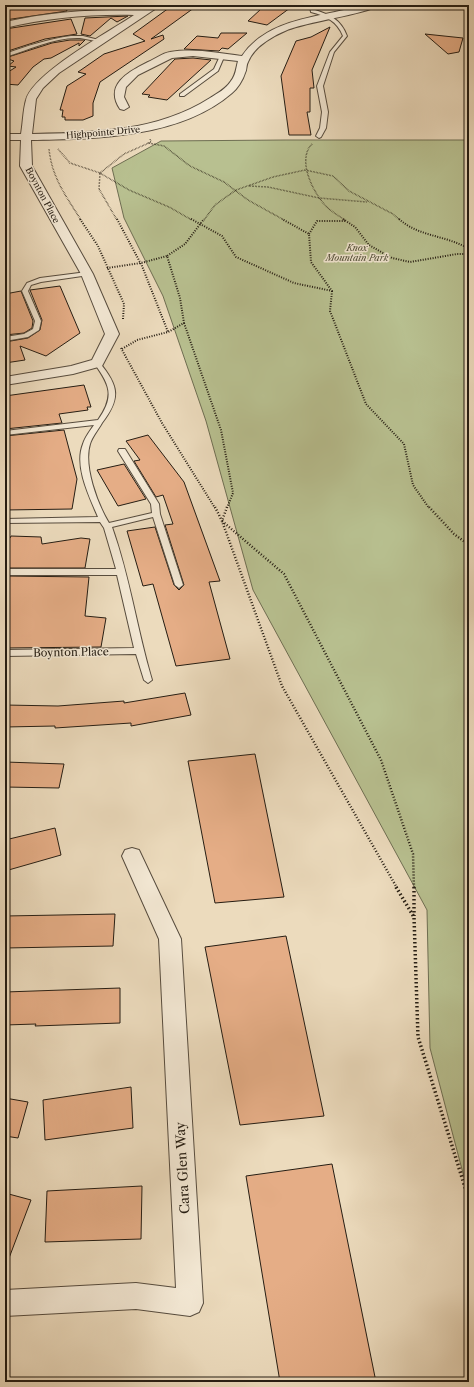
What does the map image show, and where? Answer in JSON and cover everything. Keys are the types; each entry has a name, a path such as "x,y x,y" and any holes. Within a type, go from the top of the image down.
{"street":[{"name":"Boynton Place","path":"97,363 112,334 87,274 26,166 26,137 31,99 39,86 55,71 156,5"},
{"name":"Highpointe Drive","path":"5,137 94,134 146,128 178,119 210,104 229,91 240,76 244,59 260,42 272,34 288,27 373,5"},
{"path":"5,25 70,14 106,12 144,14"},
{"path":"124,107 118,96 121,86 134,73 153,62 170,55 193,52 244,59"},
{"path":"5,381 73,370 97,363"},
{"name":"Cara Glen Way","path":"5,1303 136,1296 190,1303 170,939 132,856"}],"lane":[{"path":"317,5 312,7 313,11 330,15 341,25 345,36 332,52 320,86 325,112 319,136"},
{"path":"5,56 26,47 64,39 79,37 101,41"},
{"path":"182,95 216,70 222,57"},
{"path":"5,339 26,336 36,330 38,322 25,291 29,284 40,280 87,274"},
{"path":"97,363 110,381 113,400 107,412 88,437 84,454 86,472 105,522 120,572 138,651 148,680"},
{"path":"5,433 99,422"},
{"path":"122,451 154,504 179,585"},
{"path":"5,521 105,522 156,514"},
{"path":"5,572 120,572"},
{"name":"Boynton Place","path":"5,653 138,651"}],"path":[{"path":"146,128 151,142 148,143"},
{"path":"47,136 70,163 100,173 129,190 169,208 222,236 236,257 294,283 332,292"},
{"path":"47,136 51,166 62,192 98,246 124,304 123,326"},
{"path":"319,136 308,148 305,170 319,198 329,209 355,227 369,246 392,258 410,262 457,254 469,254"},
{"path":"168,332 141,263 99,189 100,173 113,161 134,147 148,143 164,146 190,166 224,182 248,200 309,234"},
{"path":"107,268 141,263 167,256 185,244 215,205 236,190 273,177 305,170 333,176 349,191 393,214 408,226 430,235 459,243 469,249"},
{"path":"247,186 268,187 319,198 369,202"},
{"path":"347,222 327,220 317,221 309,234 311,262 332,292 330,311 366,404 404,444 413,485 432,512 454,534 469,545"},
{"path":"167,256 180,298 184,323 221,430 233,493 222,521"},
{"path":"121,349 137,340 168,332 184,323"},
{"path":"122,342 121,349 162,423 209,496 222,521 282,686 358,822 414,917"},
{"path":"222,521 284,574 381,760 412,854 418,1037 469,1200"}],"green space":[{"name":"Knox Mountain Park","path":"469,140 469,1196 430,1048 427,910 253,590 206,421 163,296 124,218 112,168 161,141"}],"building":[{"path":"25,5 65,5 67,11 5,20 5,9"},
{"path":"87,5 147,5 142,8 86,9"},
{"path":"173,5 198,5 151,39 163,35 164,39 100,82 93,103 93,116 83,120 65,120 65,117 62,117 63,110 60,110 67,86 86,74 78,72 104,54 145,41 133,34"},
{"path":"268,5 294,5 267,25 248,21 261,9"},
{"path":"128,16 117,22 111,18 90,36 81,34 85,18"},
{"path":"71,19 77,34 45,39 5,52 5,29"},
{"path":"330,27 312,70 314,88 310,88 310,112 307,112 311,135 289,135 281,76 296,41 311,37"},
{"path":"221,33 247,33 228,49 222,48 219,51 184,49 197,36 218,38"},
{"path":"425,34 463,38 459,52 448,54"},
{"path":"70,40 85,40 79,46 79,43 51,58 44,59 33,67 18,85 5,84 5,74 16,67 8,66 14,61 5,58 52,43"},
{"path":"193,58 211,60 167,100 148,97 150,95 142,94 175,59"},
{"path":"60,286 80,333 46,356 20,346 25,360 5,363 5,342 28,338 40,330 42,320 30,290"},
{"path":"21,291 33,321 32,328 24,333 5,335 5,294"},
{"path":"84,385 91,407 87,407 88,410 59,414 62,423 5,429 5,396"},
{"path":"64,430 77,479 72,509 5,510 5,436"},
{"path":"148,435 184,482 220,581 209,582 230,659 176,666 153,584 143,586 127,531 155,527 174,585 179,590 184,585 165,525 173,524 163,495 156,497 134,461 140,460 126,441"},
{"path":"124,464 146,499 118,506 97,470"},
{"path":"11,536 41,537 42,544 81,538 90,539 85,568 5,568 5,538 10,538"},
{"path":"5,576 89,577 85,616 106,618 101,647 5,648"},
{"path":"185,693 191,715 131,726 131,723 55,728 55,726 5,727 5,705 58,706 124,701 124,703"},
{"path":"255,754 284,897 215,903 188,761"},
{"path":"5,762 64,764 59,788 5,787"},
{"path":"55,828 61,855 5,871 5,840"},
{"path":"115,914 113,946 5,948 5,916"},
{"path":"286,936 324,1116 240,1125 205,947"},
{"path":"120,988 120,1023 35,1026 36,1024 5,1025 5,992"},
{"path":"131,1087 133,1128 45,1140 43,1100"},
{"path":"5,1098 28,1102 18,1138 5,1136"},
{"path":"332,1164 376,1382 280,1382 246,1176"},
{"path":"142,1186 141,1239 45,1242 47,1191"},
{"path":"5,1193 31,1200 6,1266 5,1266"}]}
